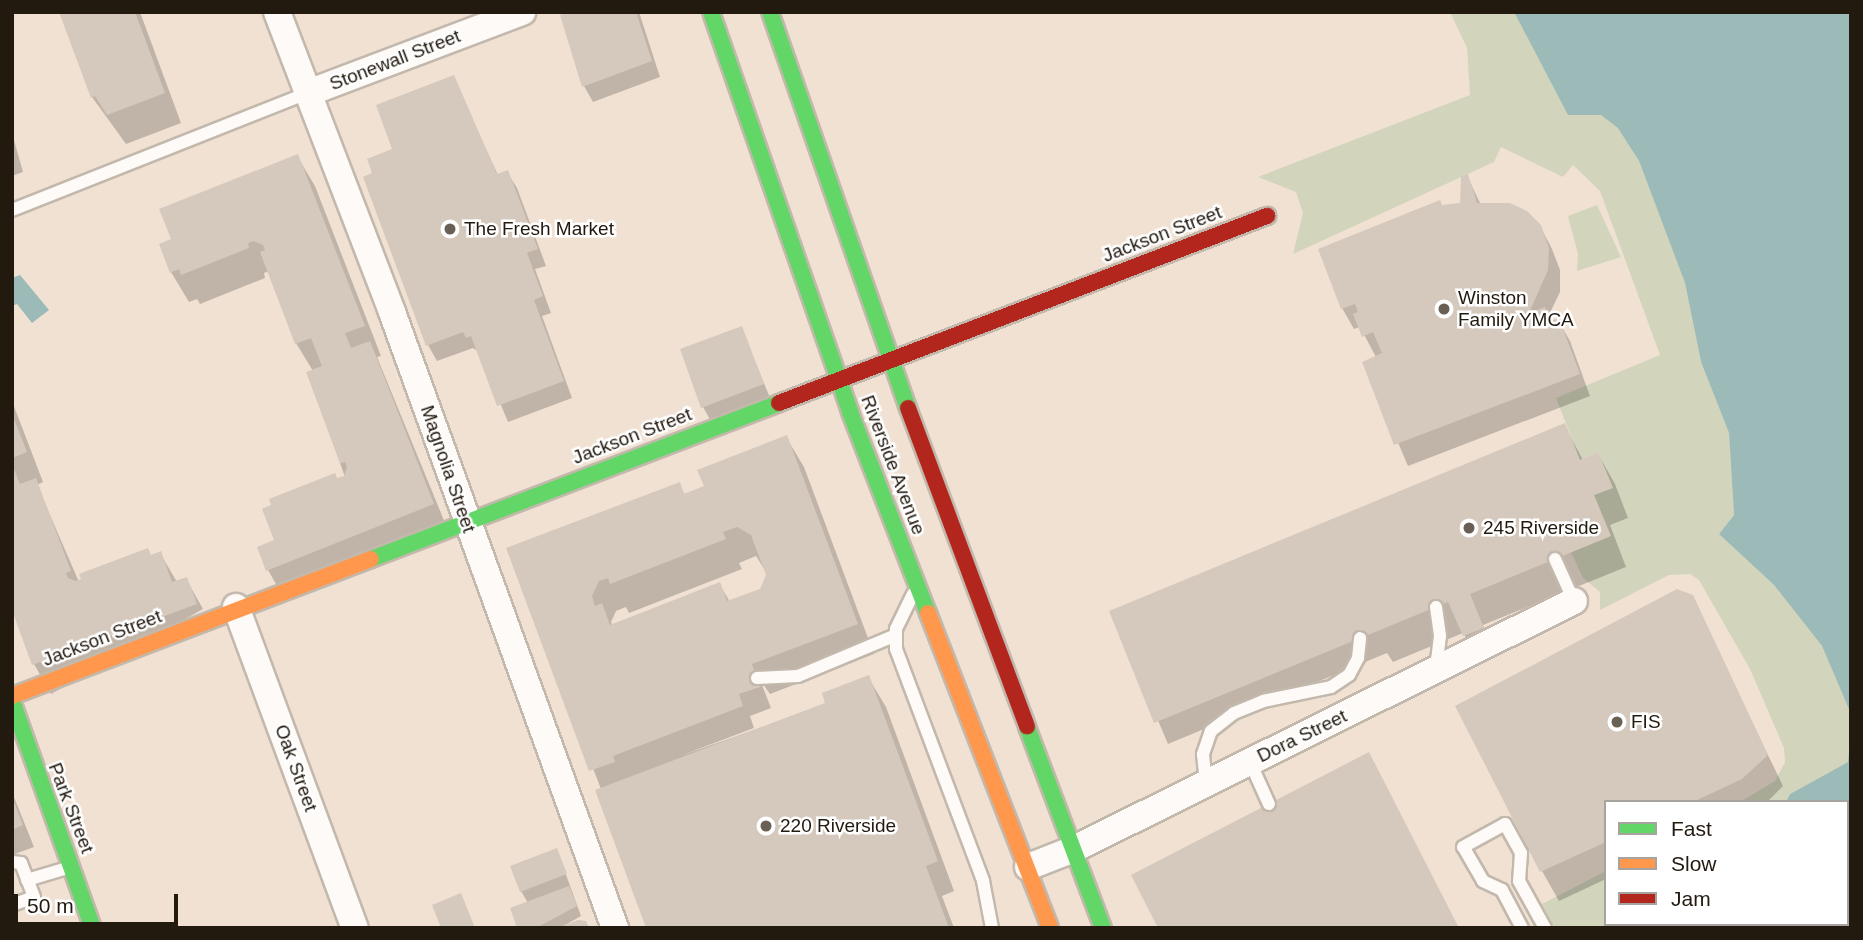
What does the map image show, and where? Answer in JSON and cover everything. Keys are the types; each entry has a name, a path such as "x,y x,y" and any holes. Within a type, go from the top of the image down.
{"main road":[{"name":"Riverside Avenue","path":"711,12 838,380 1050,928"},
{"name":"Riverside Avenue","path":"770,12 890,360 1103,928"},
{"name":"Jackson Street","path":"12,696 236,607 1267,216"},
{"name":"Park Street","path":"12,701 17,740 71,867 93,928"}],"street":[{"name":"Magnolia Street","path":"277,12 468,521 615,928"},
{"name":"Stonewall Street","path":"308,93 520,13"},
{"name":"Dora Street","path":"1028,867 1074,849 1574,601"},
{"name":"Oak Street","path":"236,607 355,928"}],"lane":[{"path":"12,210 308,93"},
{"path":"1555,559 1574,601"},
{"path":"916,587 896,635 896,649 983,881 992,928"},
{"path":"1436,607 1440,636 1436,669"},
{"path":"757,678 798,676 896,635"},
{"path":"1206,784 1203,754 1211,731 1234,713 1263,701 1331,687 1349,675 1358,658 1360,638"},
{"path":"1250,762 1269,804"},
{"path":"1522,928 1502,891 1483,881 1462,847 1505,824 1521,853 1519,881 1545,928"},
{"path":"12,862 21,863 34,897 12,905"},
{"path":"27,880 71,867"},
{"path":"1502,891 1519,881"}],"green space":[{"path":"1450,12 1514,12 1568,114 1601,115 1618,127 1639,161 1685,283 1701,362 1729,433 1734,515 1719,534 1774,585 1822,646 1851,714 1848,762 1790,794 1787,800 1743,800 1775,781 1785,762 1784,748 1750,669 1699,580 1690,574 1669,575 1600,610 1600,592 1583,578 1571,552 1610,536 1594,495 1612,488 1598,452 1580,460 1556,398 1660,355 1600,191 1573,165 1563,177 1501,147 1494,162 1293,254 1303,213 1296,192 1258,177 1470,95 1467,48"},
{"path":"1597,205 1621,257 1577,271 1578,254 1568,216"},
{"path":"1851,829 1851,928 1555,928 1542,904 1604,872 1604,926 1849,926"}],"water":[{"path":"1514,12 1851,12 1851,714 1822,646 1774,585 1719,534 1734,515 1729,433 1701,362 1685,283 1639,161 1618,128 1601,115 1568,115"},
{"path":"20,275 49,310 32,323 17,304 12,306 12,278"},
{"path":"1851,725 1851,829 1849,830 1849,800 1787,800 1790,794 1848,762"}],"building":[{"path":"59,12 135,12 165,93 107,115 95,96 91,98"},
{"path":"569,12 636,12 652,61 582,87 560,15"},
{"path":"454,75 497,174 508,170 538,249 527,253 543,296 534,300 564,381 497,406 471,336 466,338 463,332 426,346 363,177 372,173 367,159 392,149 376,105"},
{"path":"298,154 365,326 345,333 351,348 370,341 434,504 266,571 257,547 274,540 262,509 271,505 269,499 335,473 337,478 344,476 347,467 345,462 340,463 306,372 322,366 311,338 295,344 260,252 265,250 263,245 253,241 248,243 249,248 181,275 179,269 170,273 159,244 171,239 159,209"},
{"name":"Winston Family YMCA","path":"1468,174 1477,203 1510,203 1527,211 1541,225 1549,248 1548,270 1529,313 1545,307 1550,321 1559,318 1580,374 1394,445 1362,362 1382,353 1373,332 1362,337 1353,314 1358,312 1355,304 1341,309 1318,249 1440,200 1442,205 1460,203 1461,176"},
{"path":"742,326 764,384 701,408 680,349"},
{"path":"12,414 27,452 12,458"},
{"path":"1565,423 1580,460 1598,452 1613,488 1594,495 1611,536 1470,594 1484,628 1463,636 1448,602 1154,723 1109,611"},
{"path":"787,435 858,624 752,664 760,687 739,694 743,706 613,756 615,762 589,771 506,548 680,482 684,494 704,486 697,470","holes":["737,527 751,535 766,575 760,589 727,601 720,582 610,625 602,603 595,606 592,596 599,581 608,578 610,584 726,539 723,532"]},
{"path":"12,464 20,484 36,478 71,571 66,573 68,578 76,581 81,579 79,574 148,548 151,555 161,551 172,582 187,577 197,604 32,665 12,610"},
{"path":"1677,589 1693,595 1768,755 1742,779 1697,800 1604,800 1604,843 1540,872 1455,706"},
{"name":"220 Riverside","path":"869,675 938,861 926,866 949,928 646,928 595,790 825,703 822,693"},
{"path":"1369,752 1459,928 1158,928 1131,875"},
{"path":"12,797 23,825 12,830"},
{"path":"557,848 567,874 520,892 510,866"},
{"path":"569,886 577,906 536,928 517,928 510,908"},
{"path":"461,893 475,928 441,928 432,905"},
{"path":"578,920 586,921 589,928 558,928"}],"traffic: fast":[{"path":"711,12 850,412 928,613"},
{"path":"770,12 908,408"},
{"path":"371,559 779,403"},
{"path":"12,701 93,928"},
{"path":"1027,727 1103,928"}],"traffic: slow":[{"path":"12,696 371,559"},
{"path":"928,613 1050,928"}],"traffic: jam":[{"path":"779,403 1267,216"},
{"path":"908,408 1027,727"}],"place":[{"name":"The Fresh Market","path":"450,229"},
{"name":"Winston Family YMCA","path":"1444,309"},
{"name":"245 Riverside","path":"1469,528"},
{"name":"FIS","path":"1617,722"},
{"name":"220 Riverside","path":"766,826"}]}
